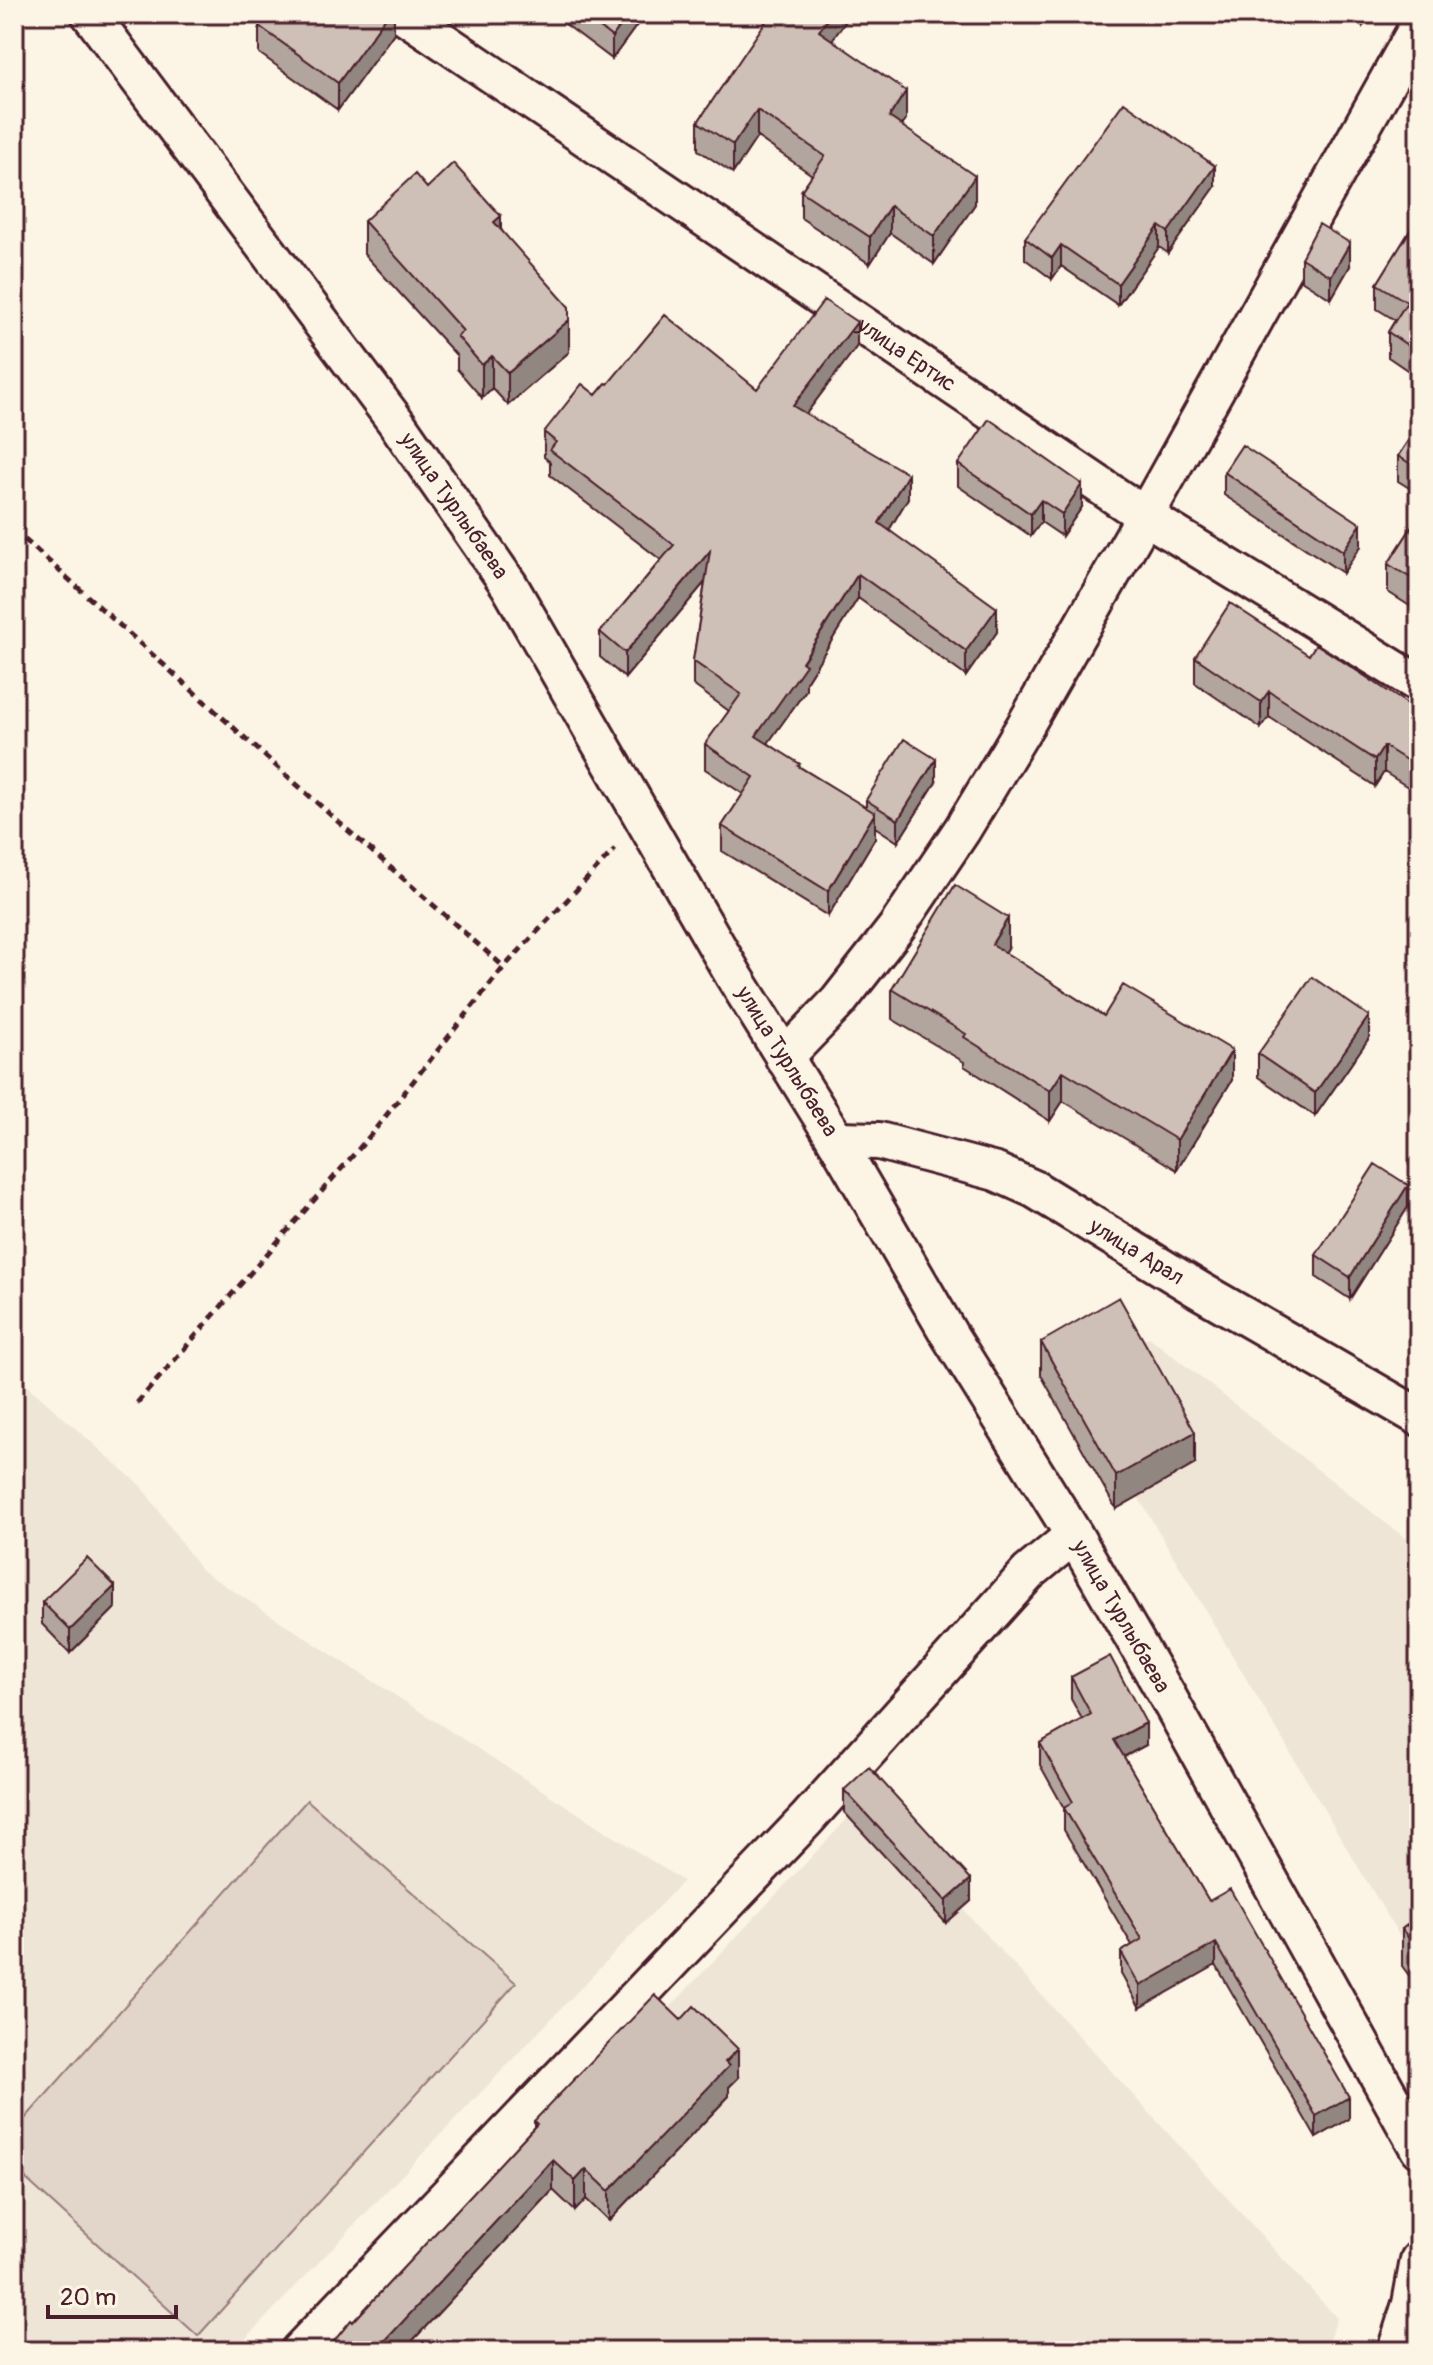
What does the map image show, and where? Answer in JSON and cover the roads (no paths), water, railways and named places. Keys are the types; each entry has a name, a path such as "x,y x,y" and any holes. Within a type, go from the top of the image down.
{"street":[{"name":"улица Турлыбаева","path":"90,14 396,422 509,585 784,1058 836,1140 950,1336 1074,1535 1169,1699 1419,2149"},
{"name":"улица Ертис","path":"403,14 1145,516 1419,684"},
{"path":"784,1058 838,1002 896,928 962,830 1145,516 1419,25"},
{"name":"улица Арал","path":"836,1140 879,1141 996,1172 1034,1189 1199,1290 1419,1417"},
{"path":"299,2351 806,1820 1028,1573 1074,1535"},
{"path":"1396,2351 1411,2304 1419,2260"}]}
